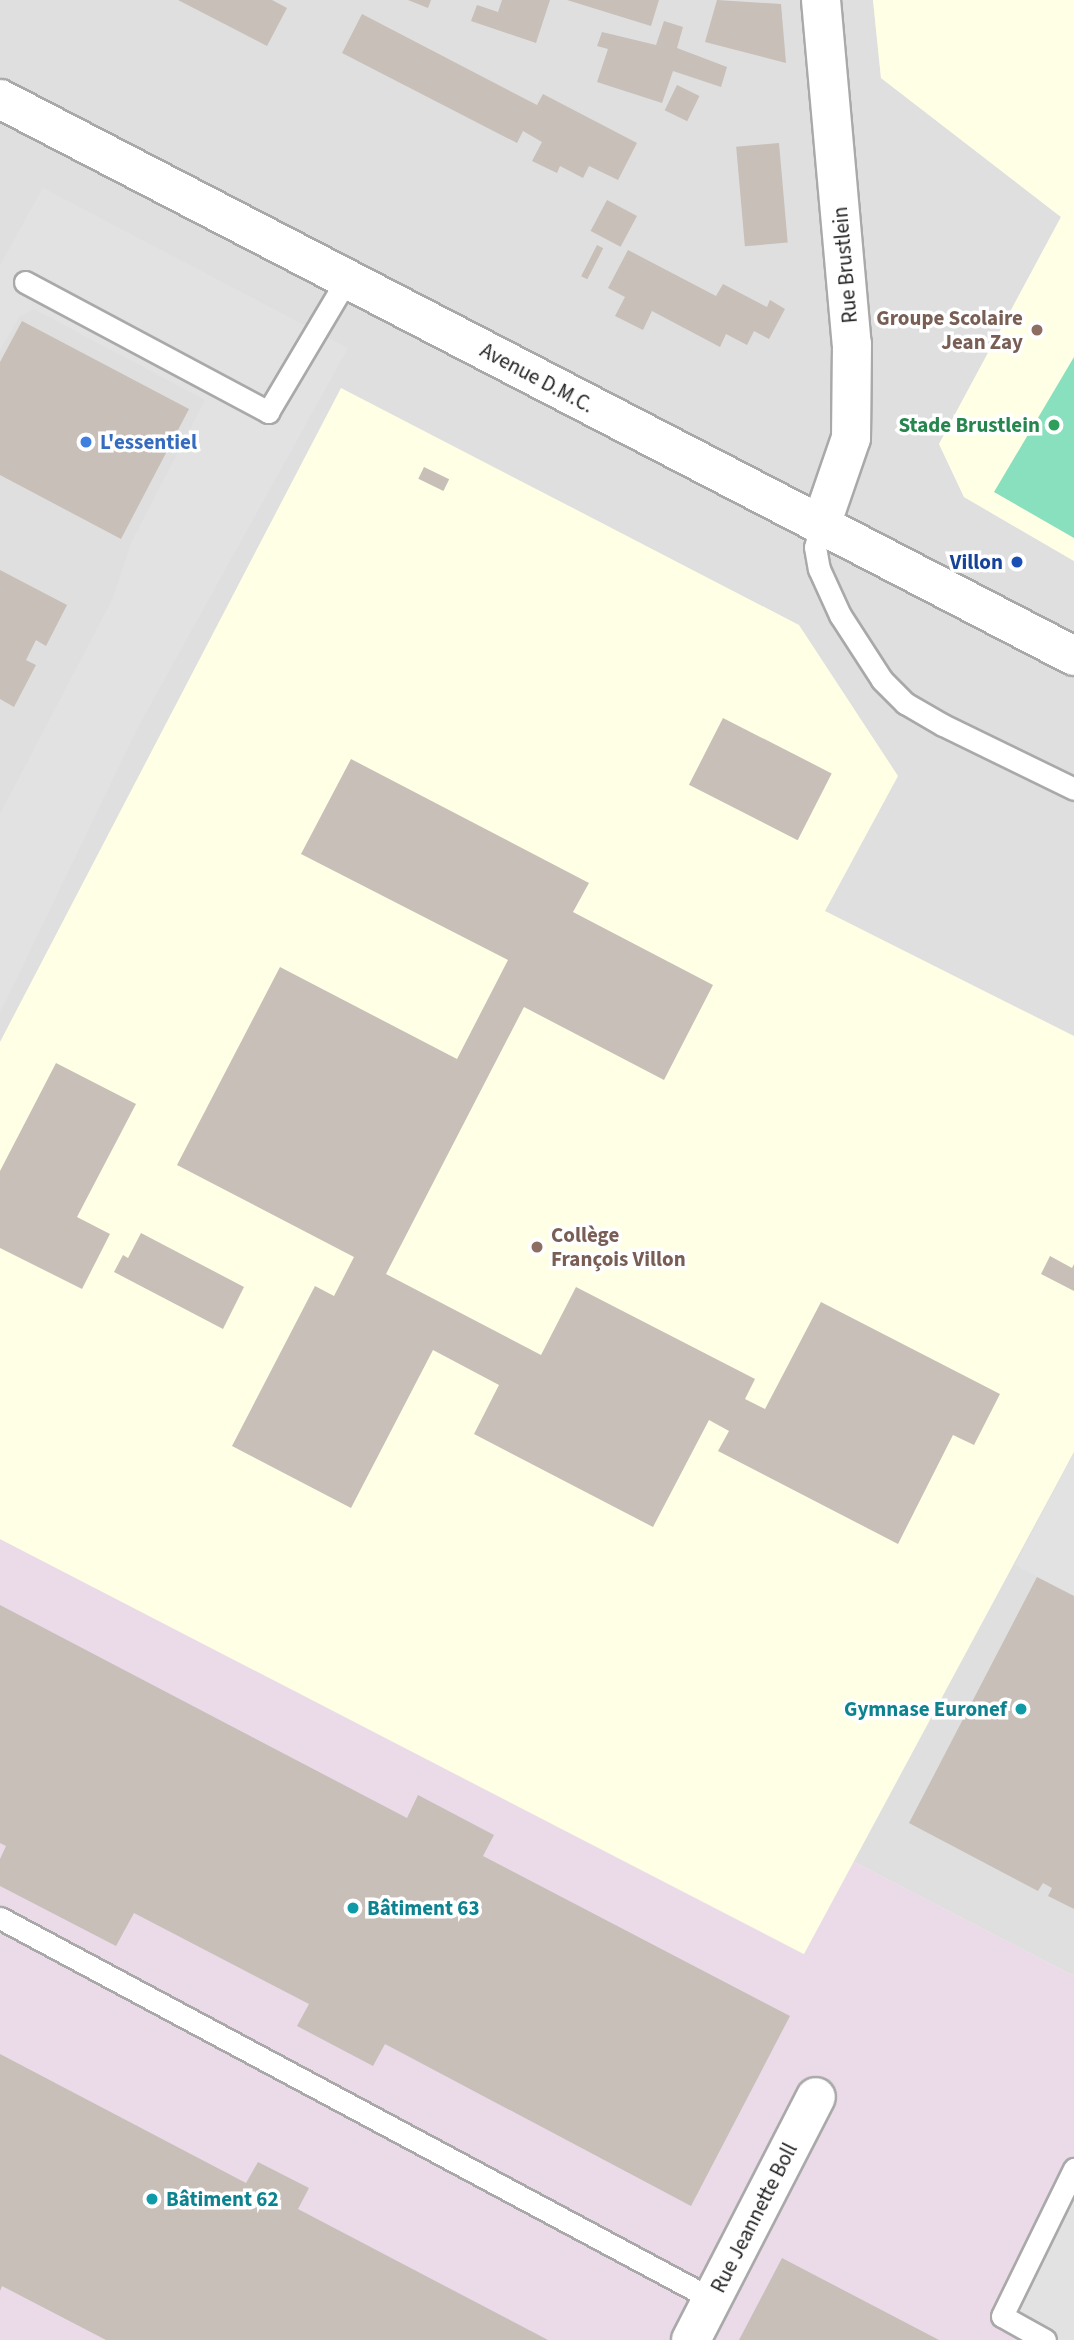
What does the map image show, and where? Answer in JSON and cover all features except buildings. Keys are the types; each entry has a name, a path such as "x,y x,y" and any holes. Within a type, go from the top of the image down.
{"street":[{"name":"Rue Brustlein","path":"821,0 852,344 851,438 821,525"},
{"name":"Avenue D.M.C.","path":"0,99 1074,656"},
{"name":"Rue Jeannette Boll","path":"691,2340 816,2097"}],"lane":[{"path":"25,282 268,412 347,279"},
{"path":"821,525 815,548 819,569 840,615 882,680 905,703 943,725 1074,789"},
{"path":"0,1918 712,2299"},
{"path":"1045,2340 1002,2316 1065,2207 1074,2169"}],"shaded area":[{"name":"Collège François Villon","path":"0,0 873,0 881,78 1061,217 939,444 964,497 1074,561 1074,1976 854,1862 804,1954 0,1539"},
{"name":"Groupe Scolaire Jean Zay","path":"873,0 1074,0 1074,561 964,497 939,444 1061,217 881,78"},
{"path":"43,188 348,348 137,729 0,1013 0,814 112,600 132,541 205,400 34,309 20,316 0,350 0,265"},
{"name":"Collège François Villon","path":"341,388 799,625 898,776 825,911 1074,1036 1074,1452 804,1954 0,1539 0,1042"},
{"path":"1074,1452 1074,1596 1015,1565"},
{"path":"0,1539 803,1954 854,1862 1074,1976 1074,2340 0,2340"},
{"path":"1074,2169 1074,2340 1045,2340 1002,2316"}],"green space":[{"name":"Stade Brustlein","path":"1074,357 1074,538 994,492"}],"place":[{"name":"Groupe Scolaire Jean Zay","path":"1037,330"},
{"name":"Stade Brustlein","path":"1054,425"},
{"name":"L'essentiel","path":"86,442"},
{"name":"Villon","path":"1017,562"},
{"name":"Collège François Villon","path":"537,1247"},
{"name":"Gymnase Euronef","path":"1021,1709"},
{"name":"Bâtiment 63","path":"353,1908"},
{"name":"Bâtiment 62","path":"152,2199"}]}
